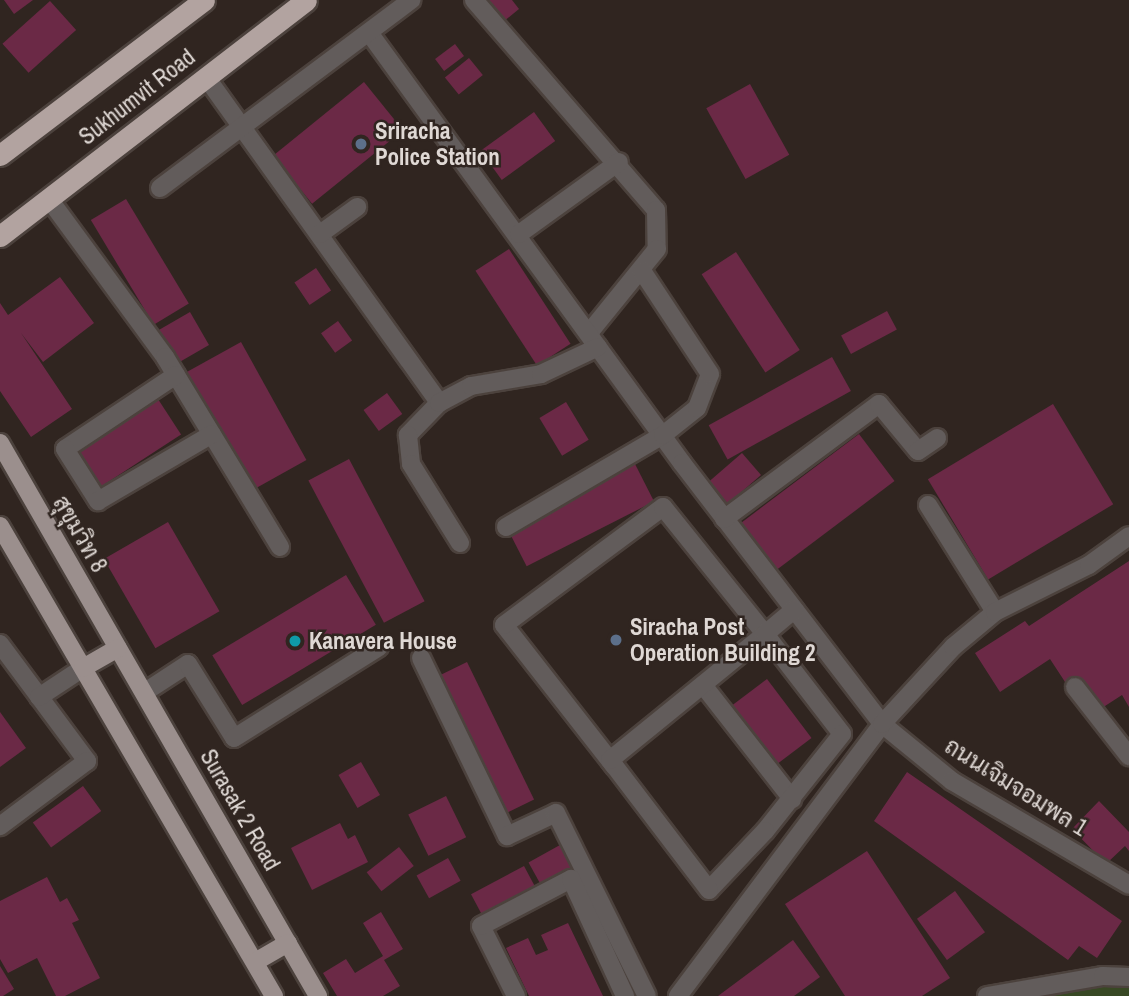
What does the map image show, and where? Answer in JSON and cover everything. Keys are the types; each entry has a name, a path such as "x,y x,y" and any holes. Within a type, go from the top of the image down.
{"highway":[{"name":"Sukhumvit Road","path":"0,155 204,0"},
{"name":"Sukhumvit Road","path":"0,236 306,0"}],"main road":[{"name":"สุขุมวิท 8","path":"0,443 118,648"},
{"path":"0,526 274,996"},
{"path":"83,668 118,648"},
{"name":"Surasak 2 Road","path":"118,648 318,996"},
{"path":"255,962 288,943"}],"street":[{"path":"160,188 370,34 411,0"},
{"path":"460,543 411,464 408,435 439,403 480,383 541,374 593,340 657,249 656,210 619,162 474,0"},
{"name":"ถนนเจิมจอมพล 1","path":"370,34 519,234 682,463 882,723 952,781 1129,885"},
{"path":"206,77 439,403"},
{"path":"519,234 619,162"},
{"path":"48,199 176,375 280,547"},
{"path":"320,234 357,207"},
{"path":"506,527 663,435 697,408 710,374 642,271"},
{"path":"176,375 65,449 98,501 212,434"},
{"path":"724,519 878,404 918,451 937,438"},
{"path":"928,505 995,612"},
{"path":"663,508 765,634 842,734 792,799 709,890 504,625 663,508"},
{"path":"678,996 882,723 953,647 995,612 1089,565 1129,536"},
{"path":"615,767 610,760 794,610"},
{"path":"0,644 87,761 0,826"},
{"path":"145,692 188,664 234,738 379,647"},
{"path":"421,658 507,836 556,813 647,996"},
{"path":"39,697 83,668"},
{"path":"703,685 792,799"},
{"path":"1076,687 1129,756"},
{"path":"516,996 481,926 571,879 625,996"},
{"path":"987,996 1089,978 1129,977"}],"green space":[{"path":"1129,977 1129,996 987,996"}],"building":[{"path":"4,0 33,0 14,14"},
{"path":"486,0 512,0 519,9 503,22"},
{"path":"50,1 76,30 29,73 2,44"},
{"path":"455,44 464,56 444,71 435,59"},
{"path":"469,58 483,75 459,95 445,78"},
{"path":"364,82 403,130 312,204 273,156"},
{"path":"750,84 789,155 746,179 706,108"},
{"path":"534,112 555,141 502,180 481,151"},
{"path":"126,199 189,304 154,325 91,220"},
{"path":"509,249 571,344 537,366 475,271"},
{"path":"736,252 800,350 765,372 702,274"},
{"path":"316,268 331,290 310,305 294,283"},
{"path":"60,277 94,323 43,362 21,333 72,409 31,437 0,391 0,303 8,315"},
{"path":"887,311 897,330 851,354 841,335"},
{"path":"190,312 209,345 175,364 156,332"},
{"path":"338,321 352,340 335,353 321,333"},
{"path":"241,342 306,460 252,490 187,372"},
{"path":"832,357 851,391 728,459 709,425"},
{"path":"387,393 402,414 379,431 364,410"},
{"path":"156,396 181,435 99,488 74,449"},
{"path":"566,402 589,440 562,456 539,418"},
{"path":"1053,404 1113,504 988,579 928,479"},
{"path":"859,434 895,481 777,570 742,522"},
{"path":"742,453 761,475 728,504 709,482"},
{"path":"349,459 425,601 384,623 308,481"},
{"path":"635,464 654,501 527,566 508,529"},
{"path":"168,522 220,611 155,648 104,559"},
{"path":"1129,561 1129,707 1122,695 1088,717 1050,659 1000,692 975,653 1025,621 1029,626"},
{"name":"Kanavera House","path":"346,575 376,625 242,705 212,655"},
{"path":"467,662 534,800 501,816 434,678"},
{"path":"767,679 812,738 775,766 730,707"},
{"path":"0,712 26,748 0,767"},
{"path":"361,762 380,795 357,808 338,775"},
{"path":"907,772 1122,921 1097,958 1079,946 1068,960 874,821"},
{"path":"83,786 101,811 51,848 33,822"},
{"path":"446,796 466,837 428,856 408,814"},
{"path":"1099,801 1129,832 1129,851 1125,846 1106,864 1072,829"},
{"path":"340,823 348,839 355,835 368,862 312,890 291,848"},
{"path":"560,845 573,868 541,885 529,862"},
{"path":"399,847 414,866 381,891 367,872"},
{"path":"867,851 950,978 922,996 845,996 785,904"},
{"path":"448,858 461,881 429,898 417,875"},
{"path":"524,866 537,890 484,918 471,894"},
{"path":"47,877 60,902 67,898 79,920 72,923 100,978 65,996 56,996 37,958 8,973 0,959 0,901"},
{"path":"955,891 985,932 947,960 917,919"},
{"path":"381,912 403,949 384,960 400,986 383,996 337,996 323,973 346,959 355,973 383,956 363,923"},
{"path":"568,923 603,996 529,996 506,948 528,938 536,955 548,950 541,935"},
{"path":"793,940 820,977 794,996 718,996"},
{"path":"0,966 14,989 3,996 0,996"}],"place":[{"name":"Sriracha Police Station","path":"361,144"},
{"name":"Siracha Post Operation Building 2","path":"616,640"},
{"name":"Kanavera House","path":"295,641"}]}
